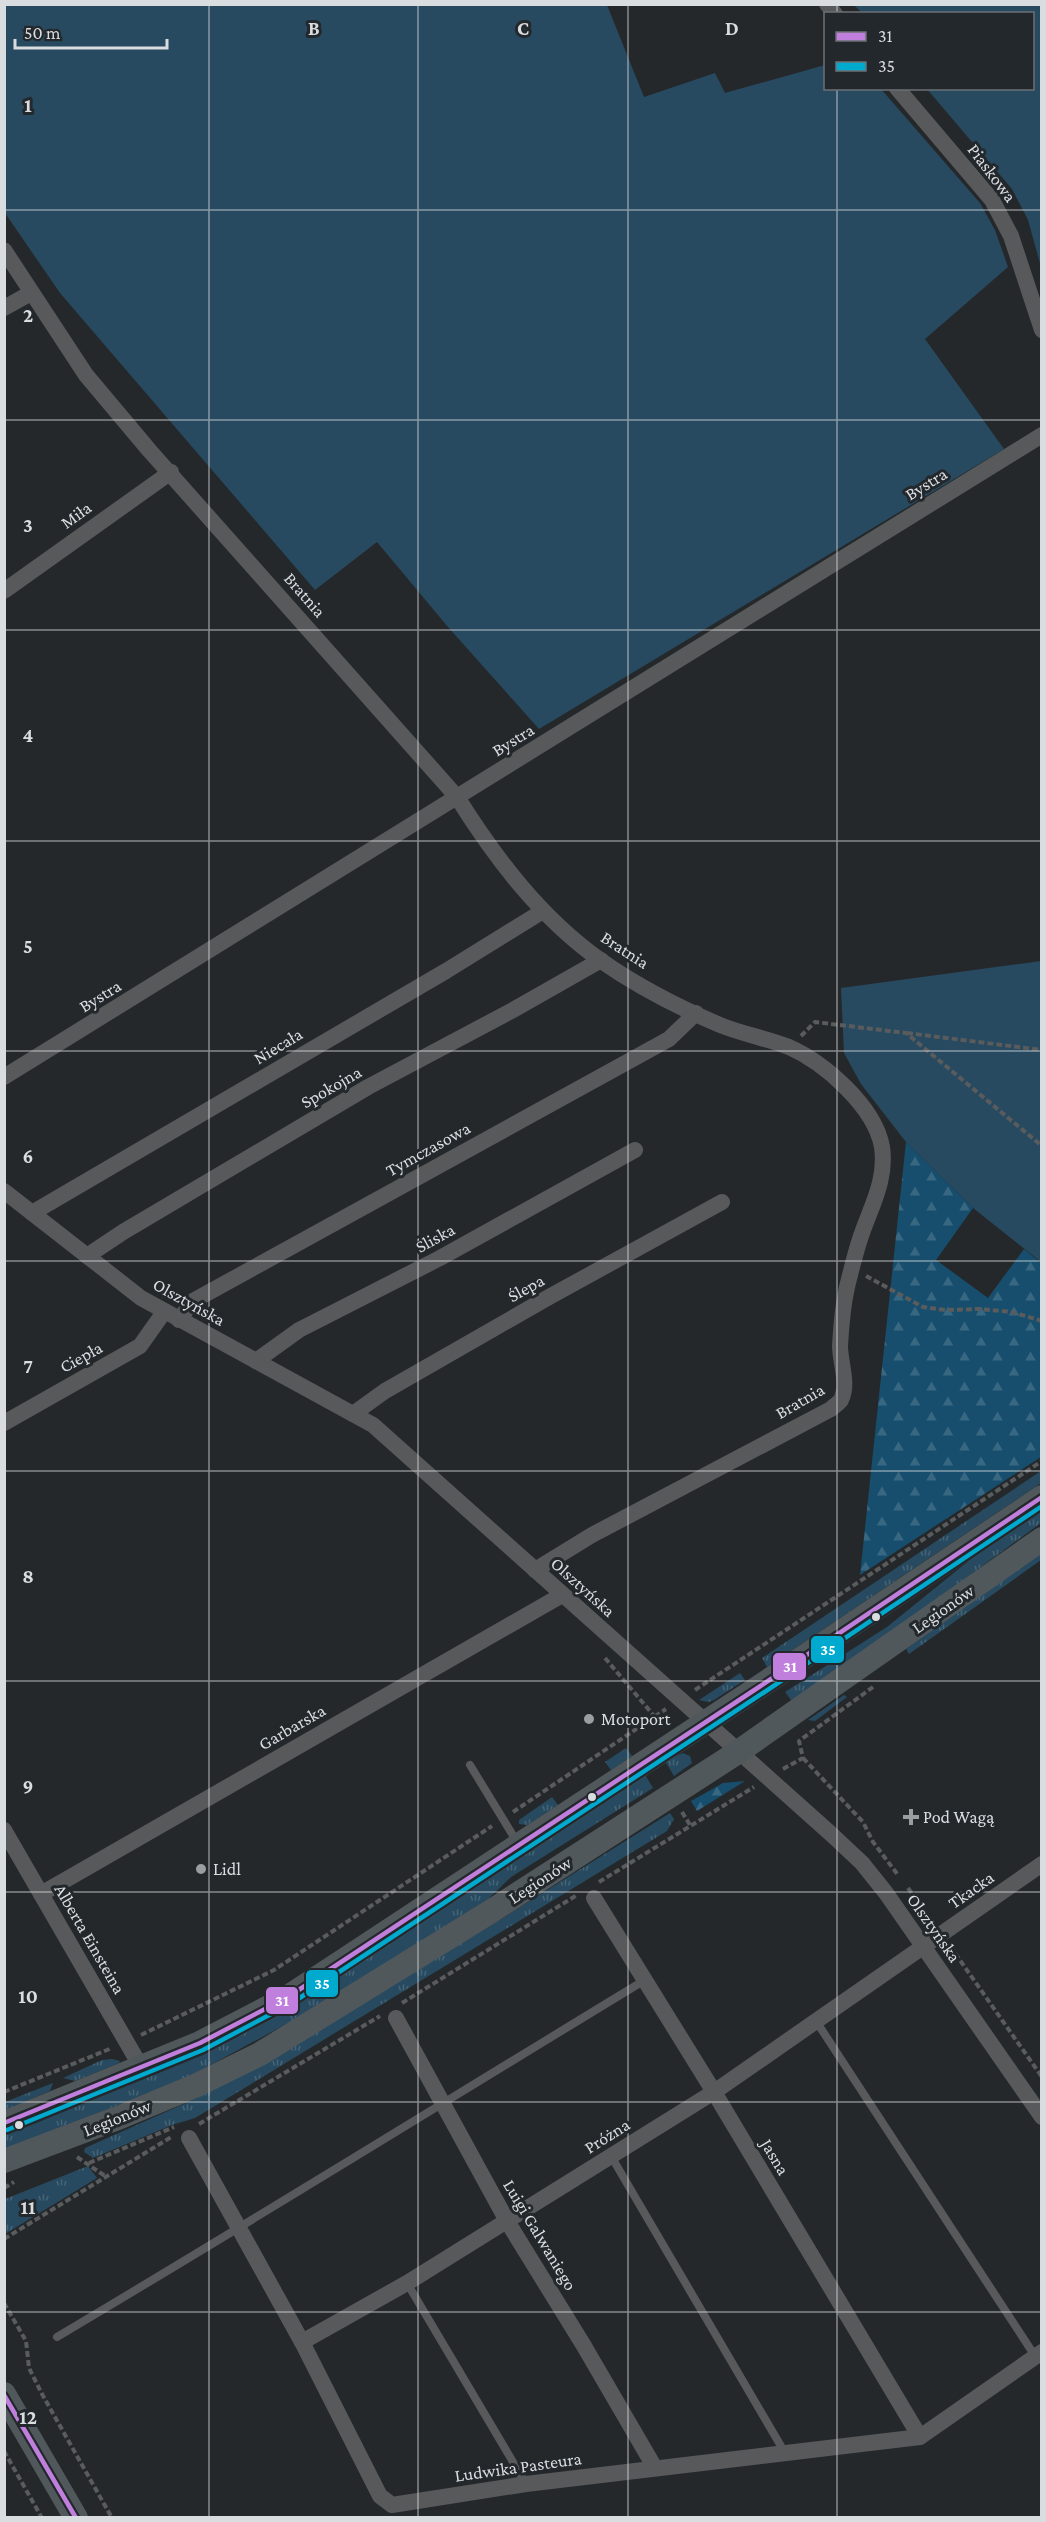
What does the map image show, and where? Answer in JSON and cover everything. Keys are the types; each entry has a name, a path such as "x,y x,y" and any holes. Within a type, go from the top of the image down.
{"street":[{"name":"Piaskowa","path":"899,90 992,200 1011,236 1041,330"},
{"name":"Bratnia","path":"4,250 86,375 457,797 483,838 553,922 601,960 664,998 720,1025 789,1048 826,1070 853,1095 875,1125 882,1145 884,1166 879,1191 861,1238 847,1289 840,1347 844,1387 841,1401 831,1409 592,1535 535,1570"},
{"path":"4,308 31,293"},
{"name":"Bystra","path":"4,1077 1041,435"},
{"name":"Miła","path":"4,591 171,472"},
{"name":"Niecała","path":"32,1214 446,971 543,911"},
{"name":"Spokojna","path":"87,1256 123,1232 368,1087 601,960"},
{"name":"Tymczasowa","path":"172,1316 193,1301 669,1039 696,1013"},
{"name":"Śliska","path":"256,1361 299,1330 440,1258 635,1150"},
{"name":"Olsztyńska","path":"4,1191 141,1298 373,1425 706,1722 862,1863 886,1893 1041,2117"},
{"name":"Ślepa","path":"353,1414 385,1391 722,1202"},
{"name":"Ciepła","path":"4,1423 140,1346 172,1316"},
{"name":"Legionów","path":"4,2123 200,2043 288,1997 706,1722 1041,1497"},
{"name":"Legionów","path":"4,2161 195,2086 261,2054 500,1906 738,1752 1041,1539"},
{"name":"Garbarska","path":"41,1894 562,1595"},
{"name":"Alberta Einsteina","path":"4,1830 141,2067"},
{"name":"Tkacka","path":"923,1947 1041,1864"},
{"name":"Jasna","path":"590,1892 714,2092 920,2437"},
{"name":"Próżna","path":"302,2342 407,2283 714,2092 923,1947"},
{"name":"Luigi Galwaniego","path":"393,2012 507,2221 584,2346 655,2468"},
{"name":"Ludwika Pasteura","path":"184,2132 302,2342 380,2496 392,2505 526,2484 920,2437 1038,2354"},
{"path":"4,2394 76,2517"}],"lane":[{"path":"470,1765 519,1845"},
{"path":"57,2337 239,2229 442,2102 645,1980"},
{"path":"816,2021 1038,2354"},
{"path":"611,2156 785,2453"},
{"path":"407,2283 526,2484"}],"path":[{"path":"789,1048 815,1022 1041,1050"},
{"path":"906,1033 1041,1146"},
{"path":"852,1270 870,1277 923,1307 1012,1312 1041,1321"},
{"path":"690,1692 1041,1461"},
{"path":"789,1765 803,1758 800,1741 878,1683"},
{"path":"138,2037 274,1970 658,1715"},
{"path":"4,2239 105,2176 393,2012 590,1892 690,1825 754,1787"},
{"path":"679,1808 690,1825"},
{"path":"4,2092 116,2046"},
{"path":"105,2176 89,2163 184,2132"},
{"path":"4,2303 26,2341 29,2368 42,2394 112,2517"},
{"path":"4,2451 42,2517"}],"green space":[{"path":"4,5 607,5 644,97 715,73 725,93 824,65 824,90 882,90 980,203 995,230 1008,267 925,339 1004,449 539,729 448,627 377,542 315,590 60,293 5,213"},
{"path":"854,5 1041,5 1041,267 1028,220 1012,189 928,90 1034,90 1034,12 861,12"},
{"path":"1042,961 1041,1262 973,1208 906,1142 861,1084 844,1053 841,988"},
{"path":"906,1142 973,1208 936,1260 988,1298 1024,1249 1041,1263 1041,1457 860,1575"},
{"path":"1041,1471 1041,1483 767,1667 762,1658"},
{"path":"1041,1510 1041,1523 794,1704 785,1692 887,1627 992,1542"},
{"path":"1041,1552 1041,1560 909,1654 906,1649"},
{"path":"740,1673 745,1680 714,1700 709,1702 699,1700"},
{"path":"844,1695 847,1697 815,1721 808,1720"},
{"path":"626,1748 632,1756 611,1770 605,1762"},
{"path":"683,1753 690,1756 692,1763 674,1776 665,1761"},
{"path":"644,1773 653,1788 511,1877 486,1901 299,2017 183,2080 5,2149 5,2134 194,2056 304,2001"},
{"path":"745,1781 697,1811 691,1801 723,1783"},
{"path":"552,1797 558,1805 527,1825 519,1824 519,1820"},
{"path":"670,1813 674,1819 667,1831 195,2118 172,2125 93,2158 84,2152 85,2148 197,2098 482,1931"},
{"path":"102,2060 120,2061 75,2081 63,2078"},
{"path":"53,2083 50,2091 5,2110 5,2102"},
{"path":"88,2166 97,2178 5,2234 5,2199"}],"transit line":[{"name":"31","path":"4,2123 200,2043 288,1997 759,1687 1042,1497"},
{"name":"35","path":"7,2130 203,2050 292,2003 1042,1506"},
{"name":"31","path":"4,2395 76,2518"}],"place":[{"name":"Motoport","path":"589,1719"},
{"name":"Pod Wagą","path":"911,1817"},
{"name":"Lidl","path":"201,1869"}]}
